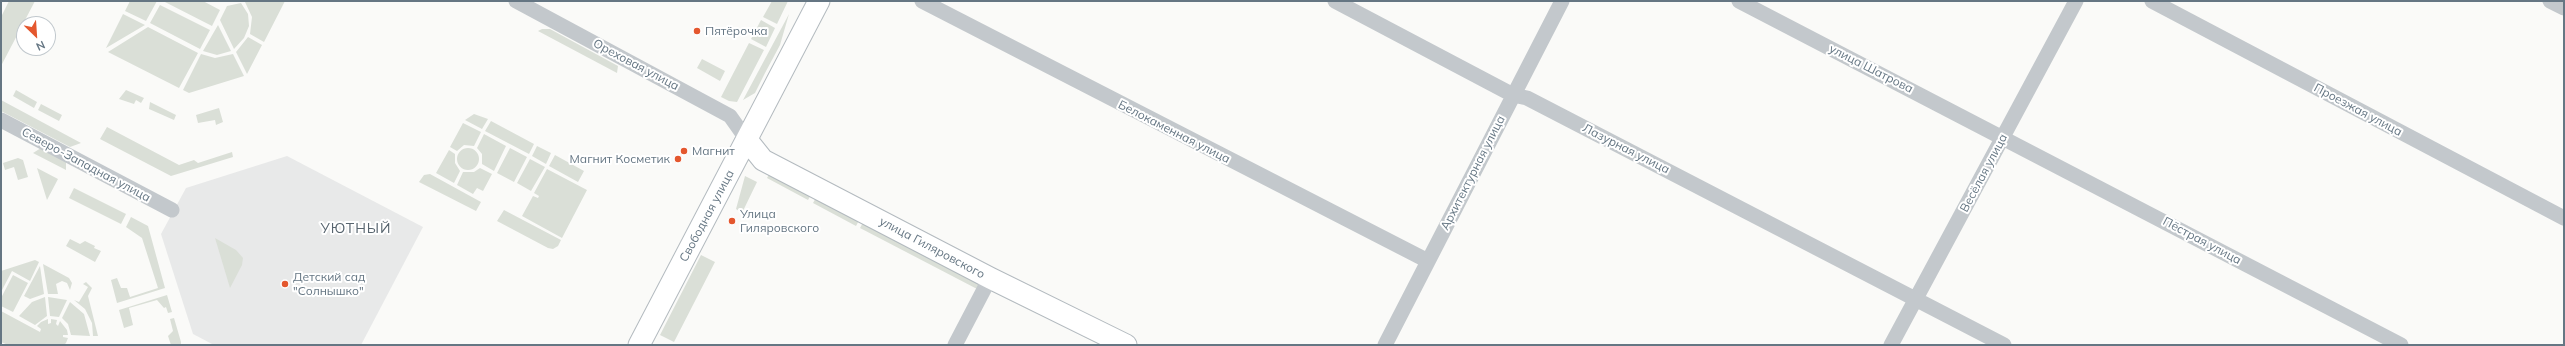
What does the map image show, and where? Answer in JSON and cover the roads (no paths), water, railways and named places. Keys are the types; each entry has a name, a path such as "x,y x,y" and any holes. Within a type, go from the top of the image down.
{"street":[{"name":"Ореховая улица","path":"516,1 730,116 747,140"},
{"name":"Свободная улица","path":"639,345 819,1"},
{"name":"Белокаменная улица","path":"922,1 1428,261"},
{"name":"Лазурная улица","path":"1334,1 1513,95 1527,98 2004,345"},
{"name":"Архитектурная улица","path":"1385,345 1562,1"},
{"name":"улица Шатрова","path":"1739,1 2004,137"},
{"name":"Весёлая улица","path":"1892,345 2076,1"},
{"name":"Проезжая улица","path":"2152,1 2564,218"},
{"path":"2550,1 2564,8"},
{"name":"Северо-Западная улица","path":"1,120 172,210"},
{"name":"Пёстрая улица","path":"2004,137 2401,345"},
{"name":"улица Гиляровского","path":"747,140 763,160 990,278 1126,345"},
{"path":"955,345 990,278"}],"place":[{"name":"Пятёрочка","path":"697,31"},
{"name":"Магнит","path":"684,151"},
{"name":"Магнит Косметик","path":"678,159"},
{"name":"Улица Гиляровского","path":"732,221"},
{"name":"Детский сад \"Солнышко\"","path":"285,284"}],"district":[{"name":"УЮТНЫЙ","path":"356,229"}]}
